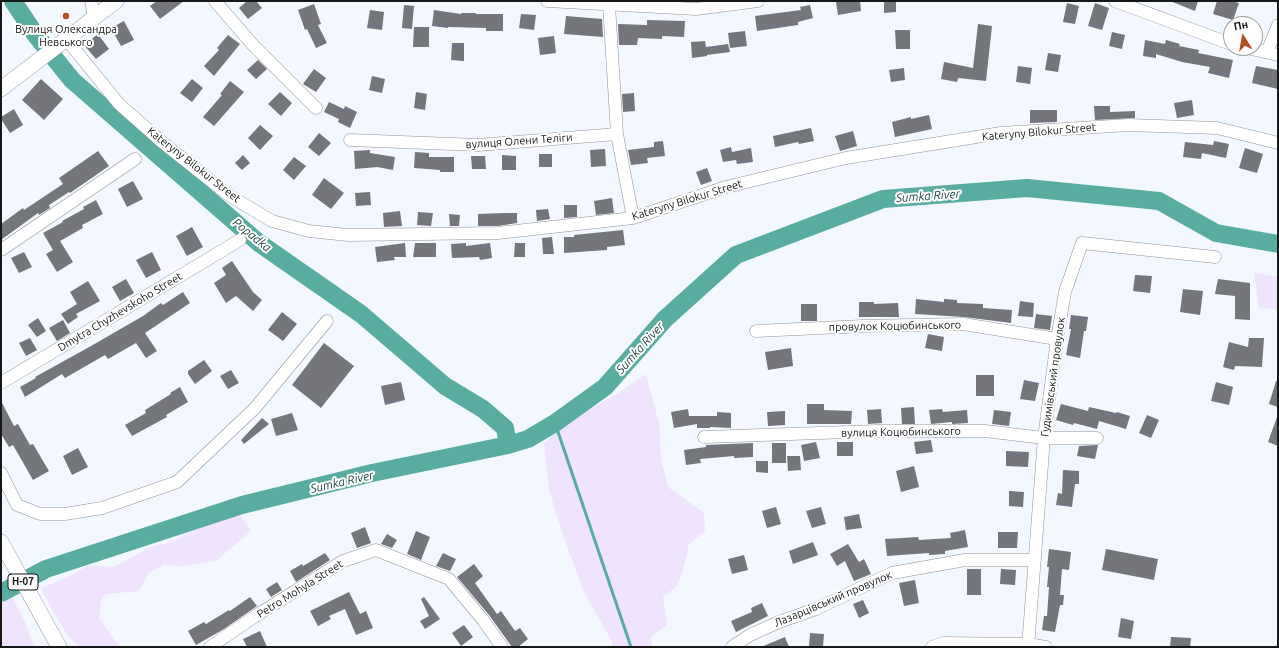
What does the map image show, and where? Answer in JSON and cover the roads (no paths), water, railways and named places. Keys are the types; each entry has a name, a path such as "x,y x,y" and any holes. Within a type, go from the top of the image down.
{"main road":[{"path":"1,89 63,40 116,1"},
{"name":"Н-07","path":"3,546 59,647"}],"street":[{"path":"91,1 94,17"},
{"path":"215,1 253,45 316,108"},
{"path":"547,1 696,9 758,1"},
{"path":"1114,1 1223,41"},
{"path":"609,5 617,134 633,218"},
{"path":"1272,53 1278,25"},
{"name":"Kateryny Bilokur Street","path":"63,40 119,104 162,142 230,196 272,221 309,231 348,235 498,233 633,218 726,187 846,158 1001,133 1128,125 1217,128 1278,143"},
{"name":"вулиця Олени Теліги","path":"350,140 478,145 617,134"},
{"path":"1,250 135,159"},
{"name":"Dmytra Chyzhevskoho Street","path":"1,383 240,240"},
{"name":"Гудимівський провулок","path":"1028,646 1044,438 1057,339 1065,292 1082,243 1215,257"},
{"path":"1,473 17,505 40,514 65,514 102,508 177,482 255,408 327,320"},
{"name":"провулок Коцюбинського","path":"756,331 863,326 963,324 1057,339"},
{"name":"вулиця Коцюбинського","path":"704,437 877,431 985,431 1044,438 1097,438"},
{"name":"Petro Mohyla Street","path":"210,647 257,614 344,561 376,550 449,579 483,620 502,647"},
{"name":"Лазарцівський провулок","path":"732,647 750,635 779,622 816,609 892,573 965,560 1035,560"},
{"path":"932,647 944,643 1046,647"}],"waterway":[{"name":"Popadka","path":"13,1 35,34 72,80 259,243 361,314 445,386 483,409 505,428 508,445"},
{"name":"Sumka River","path":"1,593 46,569 242,505 372,473 508,445 528,439 555,423 605,387 665,319 736,255 883,199 1027,188 1159,201 1216,233 1278,244"},
{"path":"555,423 631,647"}],"place":[{"name":"Вулиця Олександра Невського","path":"66,16"}]}
